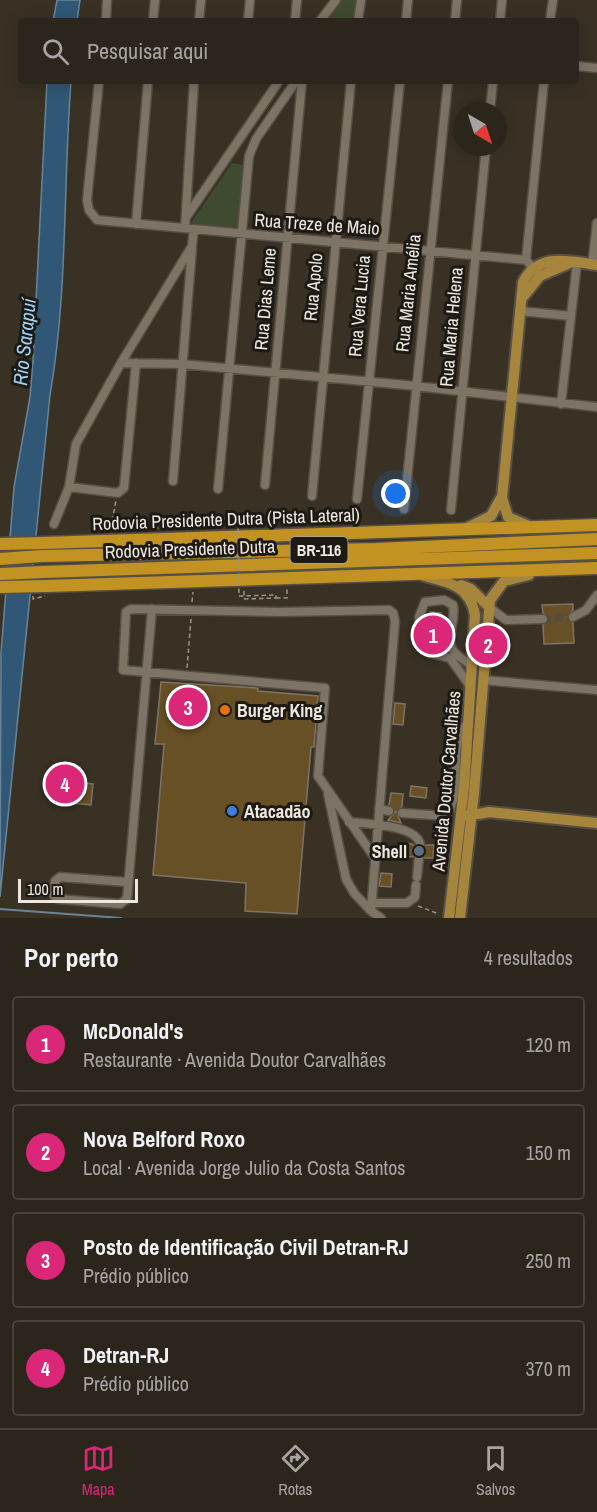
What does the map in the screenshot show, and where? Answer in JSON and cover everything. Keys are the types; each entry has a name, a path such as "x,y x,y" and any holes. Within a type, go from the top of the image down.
{"highway":[{"name":"Rodovia Presidente Dutra (Pista Lateral)","path":"0,544 597,525"},
{"name":"Rodovia Presidente Dutra","path":"0,559 41,556 376,549 597,539"},
{"name":"Rodovia Presidente Dutra","path":"0,574 597,553"},
{"name":"BR-116","path":"0,587 46,592 597,568"}],"main road":[{"name":"Rua Treze de Maio","path":"529,264 548,261 594,265"},
{"path":"520,306 529,286 540,276 574,263"},
{"path":"529,264 523,282 520,306 502,498 508,517 536,527"},
{"path":"464,529 491,516 502,498"},
{"path":"460,918 466,816 474,796 492,594 504,581 516,576 556,570"},
{"path":"418,575 471,589 489,608"},
{"name":"Avenida Doutor Carvalhães","path":"446,917 466,816 472,666 474,610 469,597 458,585"},
{"path":"474,796 479,806 489,812"},
{"path":"466,816 489,812 597,823"}],"street":[{"path":"106,18 108,0"},
{"path":"153,18 155,0"},
{"path":"199,18 201,0"},
{"path":"248,18 250,0"},
{"path":"295,18 297,0"},
{"path":"322,18 336,0"},
{"path":"358,18 361,0"},
{"path":"406,18 408,0"},
{"path":"455,18 457,0"},
{"path":"500,18 502,0"},
{"path":"550,18 553,0"},
{"path":"579,66 597,68"},
{"name":"Rua Treze de Maio","path":"99,84 87,200 93,216 105,221 241,235 474,254 529,264"},
{"path":"136,224 148,84"},
{"path":"173,481 192,246 187,216 194,84"},
{"path":"187,216 277,84"},
{"path":"218,489 249,156 256,140 294,84"},
{"name":"Rua Dias Leme","path":"265,485 302,84"},
{"name":"Rua Apolo","path":"312,496 334,241 351,84"},
{"name":"Rua Vera Lucia","path":"357,499 381,246 400,84"},
{"name":"Rua Maria Amélia","path":"404,508 428,251 448,84"},
{"path":"491,102 493,84"},
{"path":"529,264 544,84"},
{"name":"Rua Maria Helena","path":"451,510 485,156"},
{"path":"594,265 597,223"},
{"path":"54,524 69,487 76,444 121,363 192,246"},
{"path":"561,404 571,316 574,263"},
{"path":"520,306 571,316"},
{"path":"121,363 182,364 229,368 369,381 597,407"},
{"path":"69,487 118,493 126,484 136,363"},
{"path":"573,617 586,610 597,595"},
{"path":"471,687 450,658 429,653 420,646 419,617 425,602 444,600 453,605 454,618 450,644 455,653 472,666"},
{"path":"489,608 506,620 543,620"},
{"path":"371,907 395,621 393,613 389,610 279,612 131,609 125,615 123,670 325,688 318,773 327,790 375,858"},
{"path":"127,882 60,877 55,881 54,896 58,899 120,904 127,899 152,609"},
{"path":"483,680 597,690"},
{"path":"445,816 454,802 458,737 468,722"},
{"path":"327,790 346,879 354,893 381,918"},
{"path":"379,809 389,811"},
{"path":"402,813 466,816"},
{"path":"350,822 412,832 420,844"},
{"path":"371,907 404,904 415,897 419,857"}],"path":[{"path":"111,530 118,493"},
{"path":"191,519 191,522 237,521 239,596 276,595 276,598"},
{"path":"91,531 179,527 180,520 191,519 249,519 249,524"},
{"path":"234,590 244,590 244,599 287,598 287,588"},
{"path":"187,675 193,591"},
{"path":"33,599 46,592"},
{"path":"410,901 446,917"}],"green space":[{"path":"340,0 357,0 354,18 328,18"},
{"path":"232,163 243,165 241,229 191,223"}],"water":[{"path":"57,0 80,0 77,18 54,18"},
{"name":"Rio Sarapuí","path":"47,84 71,84 60,317 50,395 0,897 1,653 14,487 30,397"}],"building":[{"path":"573,604 573,610 567,617 573,623 574,643 544,644 543,625 549,618 543,613 542,605"},
{"path":"430,612 441,613 442,625 445,626 443,645 426,643 425,619 430,620"},
{"name":"Atacadão","path":"161,682 258,688 258,691 318,696 314,747 311,747 297,914 245,911 246,883 153,875 164,744 155,744"},
{"path":"395,703 405,704 403,725 393,724"},
{"path":"67,764 80,767 78,782 93,784 91,805 50,801 53,765"},
{"path":"411,786 427,788 426,798 410,796"},
{"path":"391,793 403,794 402,807 396,812 401,823 388,820 395,812 389,805"},
{"name":"Shell","path":"405,843 412,844 419,850 426,845 434,845 433,858 425,858 419,851 413,857 404,856"},
{"path":"381,873 392,874 391,887 379,886"}],"waterway":[{"path":"0,909 121,918"}],"tunnel":[{"path":"543,619 573,617"}],"place":[{"name":"McDonald's","path":"433,635"},
{"name":"Nova Belford Roxo","path":"488,645"},
{"name":"Posto de Identificação Civil Detran-RJ","path":"188,707"},
{"name":"Burger King","path":"225,710"},
{"name":"Detran-RJ","path":"65,784"},
{"name":"Atacadão","path":"232,811"},
{"name":"Shell","path":"419,851"}]}
